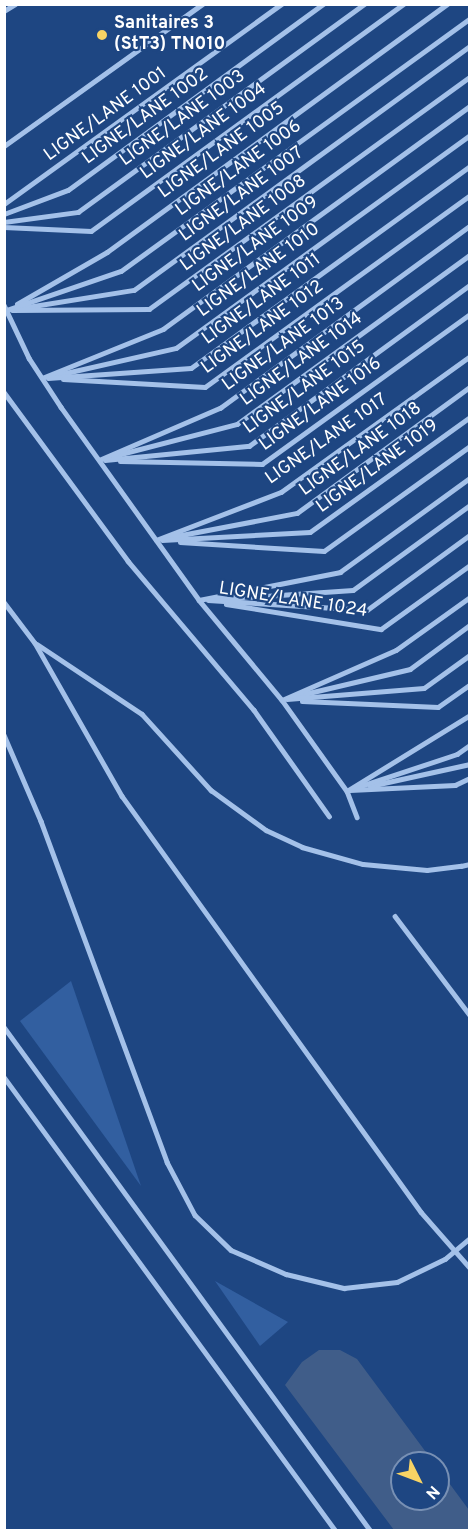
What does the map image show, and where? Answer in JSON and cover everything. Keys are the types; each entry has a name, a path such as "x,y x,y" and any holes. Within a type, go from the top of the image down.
{"lane":[{"path":"4,11 15,4"},
{"path":"4,146 202,4"},
{"name":"LIGNE/LANE 1001","path":"4,204 281,4"},
{"name":"LIGNE/LANE 1002","path":"4,214 68,190 323,4"},
{"name":"LIGNE/LANE 1003","path":"4,222 78,212 364,4"},
{"name":"LIGNE/LANE 1004","path":"4,227 91,231 403,4"},
{"name":"LIGNE/LANE 1005","path":"6,308 107,252 447,4"},
{"name":"LIGNE/LANE 1006","path":"6,308 121,271 470,18"},
{"name":"LIGNE/LANE 1007","path":"6,308 134,290 470,46"},
{"name":"LIGNE/LANE 1008","path":"6,308 148,309 470,77"},
{"name":"LIGNE/LANE 1009","path":"42,378 163,329 470,106"},
{"name":"LIGNE/LANE 1010","path":"42,378 176,348 470,135"},
{"name":"LIGNE/LANE 1011","path":"42,378 191,368 470,166"},
{"name":"LIGNE/LANE 1012","path":"42,378 205,387 470,195"},
{"name":"LIGNE/LANE 1013","path":"99,460 220,408 470,226"},
{"name":"LIGNE/LANE 1014","path":"99,460 237,424 470,255"},
{"name":"LIGNE/LANE 1015","path":"99,460 249,446 470,285"},
{"path":"6,308 42,378 200,600 282,700 347,791 357,817"},
{"name":"LIGNE/LANE 1016","path":"99,460 261,464 470,314"},
{"name":"LIGNE/LANE 1017","path":"156,540 281,492 470,356"},
{"name":"LIGNE/LANE 1018","path":"156,540 297,513 470,387"},
{"path":"4,392 128,561 254,710 329,816"},
{"name":"LIGNE/LANE 1019","path":"156,540 310,532 470,417"},
{"path":"156,540 324,551 470,446"},
{"path":"200,600 340,572 470,478"},
{"path":"200,600 353,590 470,506"},
{"path":"200,600 367,610 470,535"},
{"name":"LIGNE/LANE 1024","path":"200,600 381,629 470,565"},
{"path":"282,700 396,650 470,597"},
{"path":"4,602 35,643 123,796 421,1212 470,1268"},
{"path":"282,700 410,669 470,626"},
{"path":"35,643 142,714 211,790 266,830 302,847 363,864 427,870 470,864"},
{"path":"282,700 424,688 470,655"},
{"path":"282,700 438,707 470,685"},
{"path":"347,791 470,715"},
{"path":"4,735 41,821 167,1162 195,1215 231,1250 286,1274 344,1288 397,1282 445,1259 470,1238"},
{"path":"347,791 458,754 470,745"},
{"path":"347,791 470,764"},
{"path":"347,791 455,785 470,778"},
{"path":"395,916 470,1015"},
{"path":"4,1027 370,1530"},
{"path":"4,1077 335,1530"}],"shaded area":[{"path":"71,981 141,1186 20,1021"},
{"path":"215,1281 288,1322 260,1346"},
{"path":"319,1350 340,1350 357,1359 425,1451 390,1451 390,1511 450,1511 450,1484 469,1510 469,1530 394,1530 285,1385 302,1362"}],"place":[{"name":"Sanitaires 3 (StT3) TN010","path":"102,35"}]}
